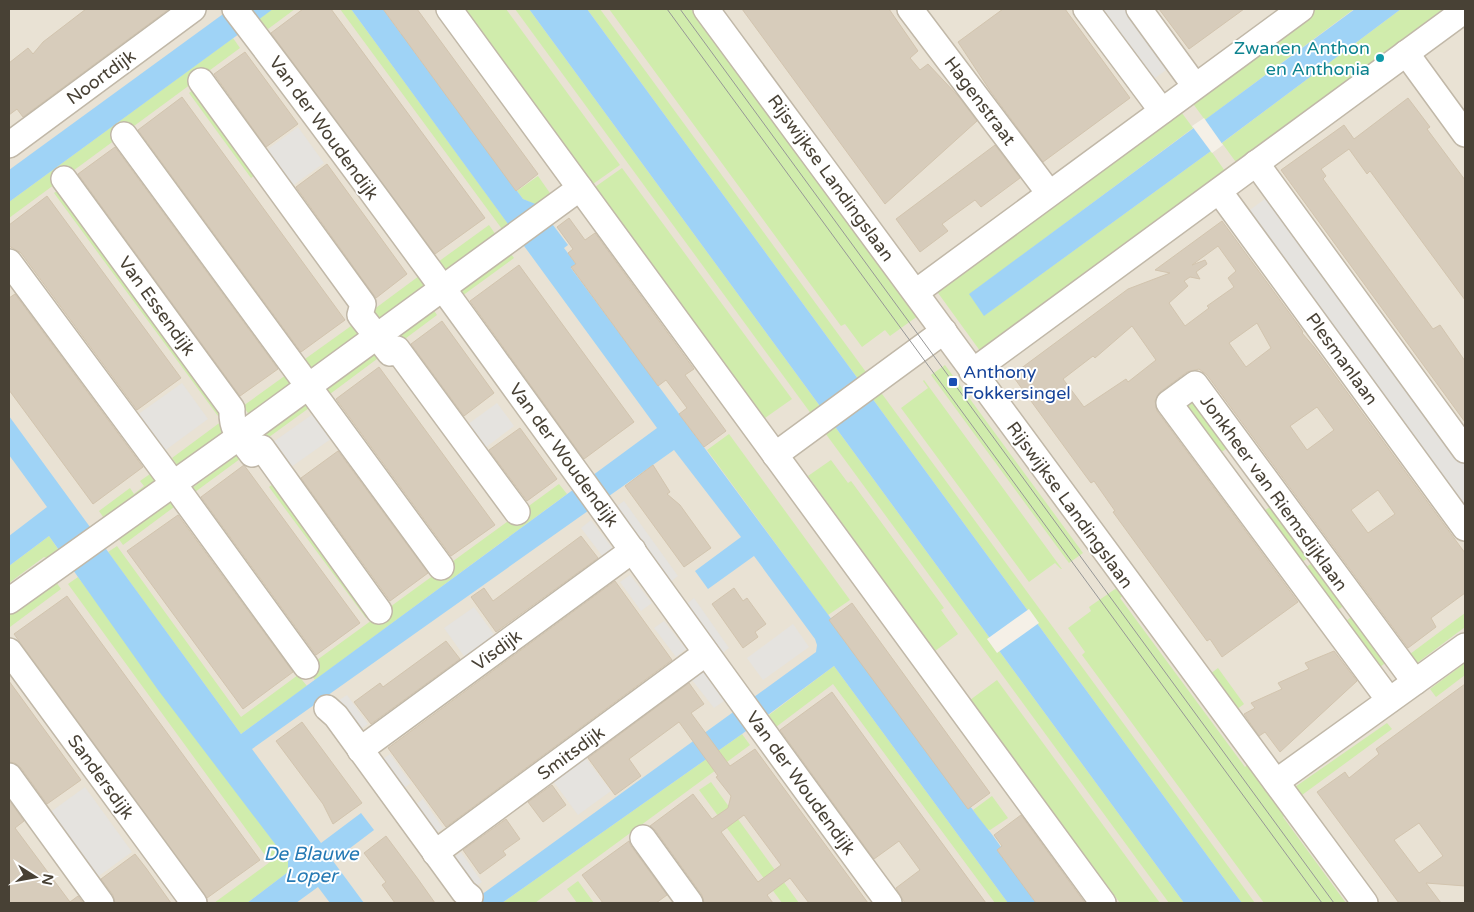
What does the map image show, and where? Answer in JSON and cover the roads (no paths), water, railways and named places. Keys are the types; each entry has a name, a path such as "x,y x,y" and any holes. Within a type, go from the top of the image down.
{"street":[{"name":"Noortdijk","path":"9,145 193,9"},
{"path":"449,9 1103,903"},
{"name":"Rijswijkse Landingslaan","path":"706,9 1365,903"},
{"name":"Hagenstraat","path":"910,9 1049,193"},
{"path":"1086,9 1162,111"},
{"path":"1139,9 1196,86"},
{"path":"916,292 1301,9"},
{"path":"972,372 1465,10"},
{"name":"Van der Woudendijk","path":"241,18 442,288 889,903"},
{"path":"1406,53 1465,134"},
{"path":"200,81 363,304 360,315 390,353 397,349 465,438 517,512"},
{"path":"124,135 441,567"},
{"path":"1256,163 1465,450"},
{"name":"Van Essendijk","path":"64,179 232,409 232,422 239,437"},
{"path":"9,601 173,482 239,437 580,188"},
{"name":"Plesmanlaan","path":"1219,191 1465,528"},
{"path":"9,262 173,482 306,666"},
{"path":"775,455 944,331"},
{"name":"Jonkheer van Riemsdijklaan","path":"1389,700 1169,403 1195,384 1415,682"},
{"path":"239,437 252,454 262,448 379,612"},
{"name":"Visdijk","path":"360,750 633,550"},
{"path":"1276,782 1465,646"},
{"name":"Sandersdijk","path":"9,651 194,903"},
{"name":"Smitsdijk","path":"435,853 706,653"},
{"path":"327,708 336,716 435,853 470,897"},
{"path":"9,776 101,903"},
{"path":"643,838 690,903"}],"water":[{"path":"230,9 273,9 9,202 9,170"},
{"name":"De Blauwe Loper","path":"351,9 383,9 523,199 538,205 568,245 564,248 576,264 571,268 994,837 1001,847 997,850 1036,903 1008,903 834,666 742,734 502,903 470,903 816,652 817,645 815,639 754,556 708,589 695,571 741,537 674,450 252,749 321,843 361,813 374,830 333,861 364,903 330,903 318,887 296,903 247,903 288,872 288,861 158,690 49,536 9,566 9,536 47,507 9,455 9,416 241,734 657,428"},
{"path":"529,9 587,9 1242,903 1184,903"},
{"path":"1355,9 1401,9 1211,151 984,316 969,294"}],"tram line":[{"path":"667,9 1322,903"},
{"path":"680,9 1334,903"}],"place":[{"name":"Zwanen Anthon en Anthonia","path":"1380,58"},
{"name":"Anthony Fokkersingel","path":"953,382"}]}
